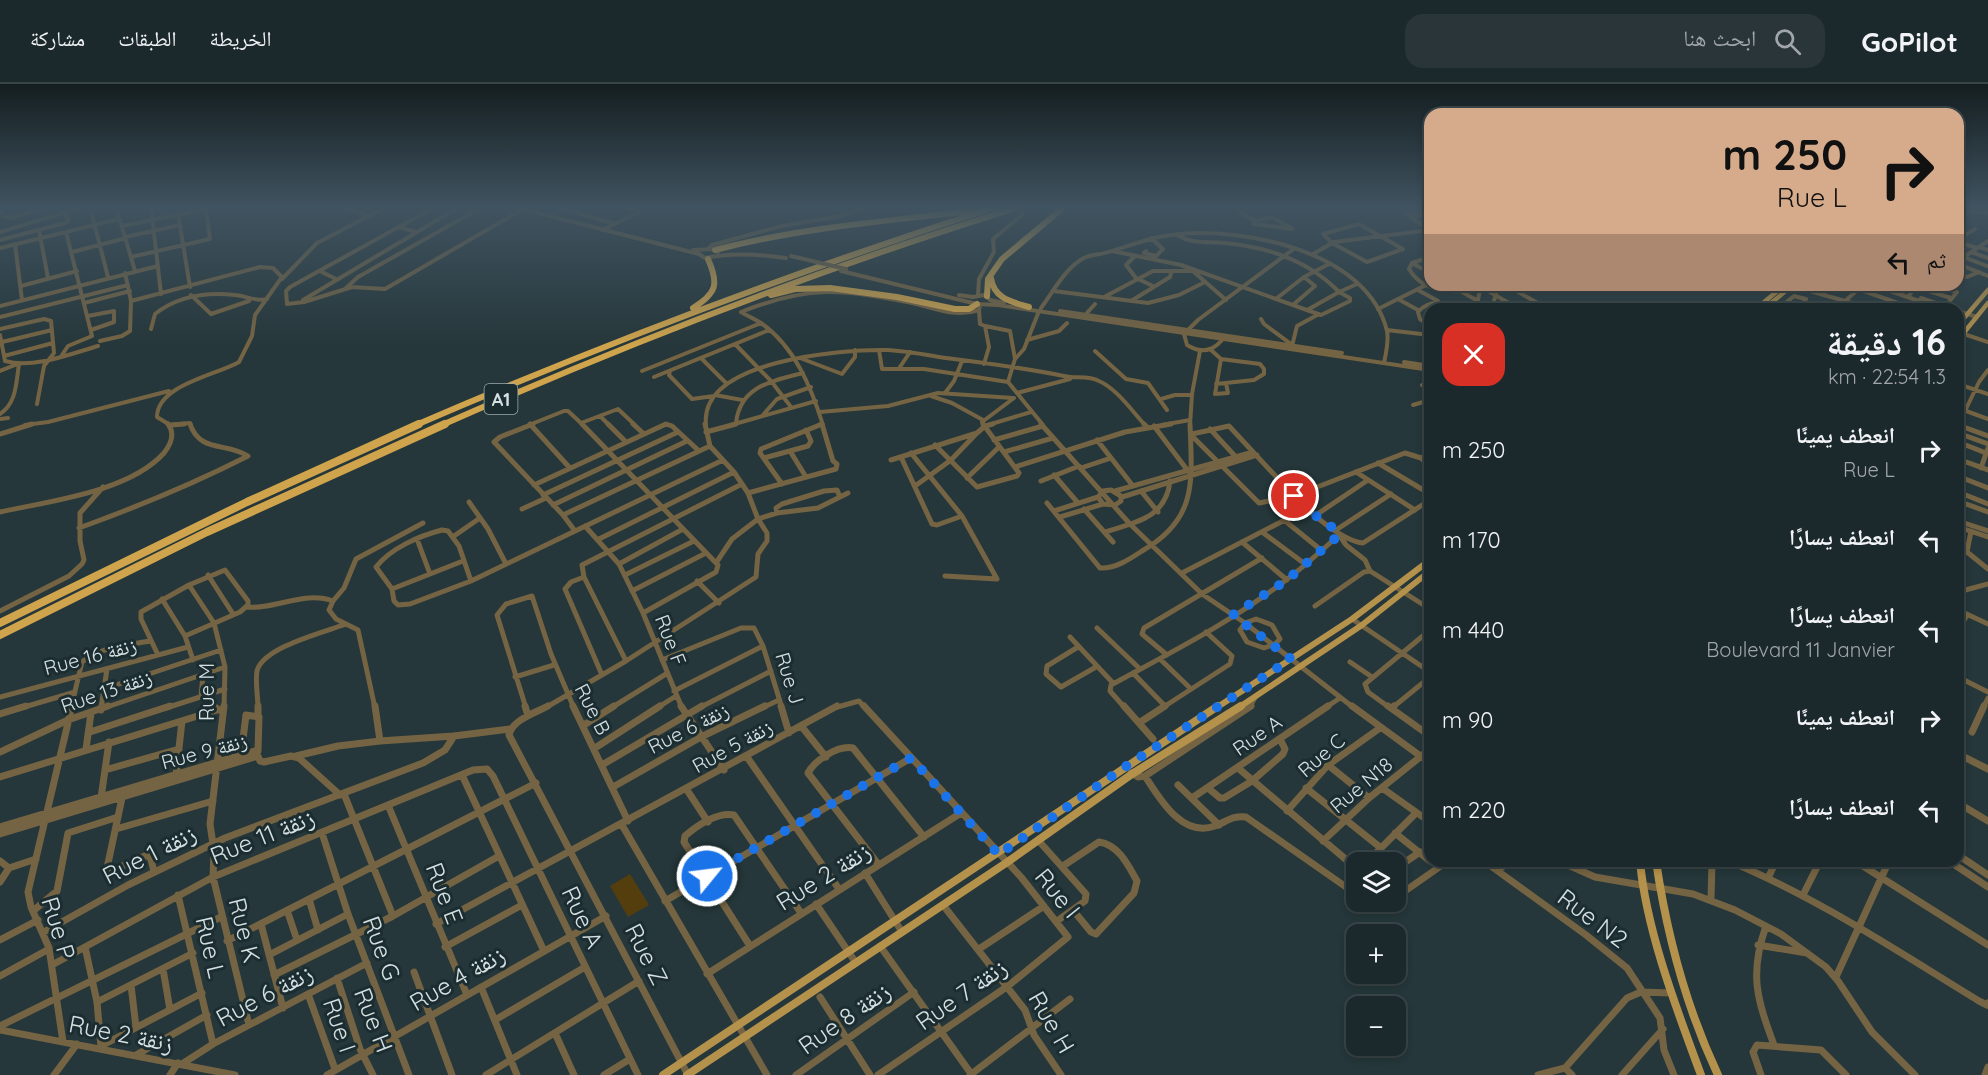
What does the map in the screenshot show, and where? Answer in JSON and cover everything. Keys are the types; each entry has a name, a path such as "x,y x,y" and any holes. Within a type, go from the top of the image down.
{"highway":[{"name":"A1","path":"0,623 331,464 459,407 667,321 854,253"},
{"name":"A1","path":"0,635 203,535 366,459 569,370 732,305 876,253"},
{"path":"988,298 987,285 992,273 1008,253"},
{"path":"667,321 701,303 713,292 716,280 708,259"},
{"path":"992,273 991,282 996,294 1005,300 1029,307"},
{"path":"732,305 795,289 820,287 888,295 955,309 965,309 978,304"}],"main road":[{"path":"1964,318 1988,290"},
{"path":"1762,303 1775,291"},
{"path":"1772,303 1789,291"},
{"path":"1964,331 1988,303"},
{"path":"663,1075 999,855 1125,767 1352,619 1424,564"},
{"path":"688,1075 1006,863 1132,774 1203,735 1256,696 1362,625 1424,576"},
{"path":"1640,867 1642,885 1671,993 1701,1075"},
{"path":"1657,867 1659,886 1687,999 1718,1075"}],"street":[{"path":"16,253 22,300"},
{"path":"43,253 48,278"},
{"path":"62,355 68,346 92,336 72,253"},
{"path":"101,253 108,277"},
{"path":"130,253 135,271"},
{"path":"131,257 148,253"},
{"path":"158,253 161,294"},
{"path":"186,253 196,294"},
{"path":"0,434 28,424 48,422 171,390 239,362 252,336 253,320 282,279 308,253"},
{"path":"352,253 286,291 286,304 356,286 373,290 385,289 446,253"},
{"path":"296,303 380,253"},
{"path":"345,289 358,277 400,253"},
{"path":"699,254 702,258 708,259 712,253"},
{"path":"753,253 788,257 978,304 1086,314 1385,361"},
{"path":"993,253 979,279 980,324 1010,332 1015,358 1008,382"},
{"path":"1015,358 1024,350 1040,310 1054,291 1083,259 1097,253"},
{"path":"1120,253 1181,265 1192,271 1226,300"},
{"path":"1105,297 1158,270 1182,274 1192,271 1246,287 1324,315 1351,300 1314,271 1270,253"},
{"path":"1184,334 1193,323 1246,287 1286,253"},
{"path":"1352,253 1369,262 1392,253"},
{"path":"1964,257 1969,253"},
{"path":"1313,254 1368,294 1378,309 1387,330 1385,361"},
{"path":"1134,257 1125,264 1138,279 1153,286"},
{"path":"1964,257 1988,266"},
{"path":"1424,259 1412,263 1409,269 1410,273 1424,284"},
{"path":"1412,263 1424,270"},
{"path":"1277,298 1304,277 1329,264"},
{"path":"0,306 158,266"},
{"path":"1964,266 1988,276"},
{"path":"131,301 193,286 232,273 264,267 273,267 282,279"},
{"path":"21,286 76,271"},
{"path":"320,271 336,279"},
{"path":"1964,276 1979,272"},
{"path":"0,335 4,356 8,363 20,363 62,355 129,333 131,301 125,273"},
{"path":"1131,301 1170,277 1171,273"},
{"path":"1294,304 1315,286 1304,277"},
{"path":"1054,291 1151,303 1179,295 1205,282"},
{"path":"1309,309 1357,284"},
{"path":"0,317 128,285"},
{"path":"1378,309 1424,286"},
{"path":"1418,290 1442,303"},
{"path":"84,303 130,291"},
{"path":"748,493 838,467 833,460 811,387 797,359 761,323 741,312 785,295 818,291 912,303 954,314 969,314 978,304 988,298"},
{"path":"1461,291 1478,301 1479,291"},
{"path":"1488,291 1509,303"},
{"path":"1493,303 1496,291"},
{"path":"1516,291 1538,303"},
{"path":"1804,291 1848,303"},
{"path":"1844,302 1856,291"},
{"path":"1863,291 1896,303"},
{"path":"1913,291 1951,298"},
{"path":"1913,291 1920,299 1931,303"},
{"path":"1948,303 1957,292 1954,291"},
{"path":"191,295 210,314 249,301 267,299"},
{"path":"151,328 155,314 191,295 237,296 249,301"},
{"path":"978,295 1040,310 1184,334 1424,367"},
{"path":"1785,303 1794,296 1806,299 1804,303"},
{"path":"1398,299 1418,310 1420,319 1424,322"},
{"path":"1917,303 1920,299"},
{"path":"1435,303 1439,302"},
{"path":"1086,314 1095,304"},
{"path":"1418,310 1424,306"},
{"path":"88,316 114,311 114,322 91,330"},
{"path":"1964,313 1977,317"},
{"path":"1292,345 1297,326 1318,314"},
{"path":"0,330 48,318 51,321 53,357 44,366 37,404"},
{"path":"1261,318 1264,324 1292,345"},
{"path":"642,371 761,323"},
{"path":"1028,340 1057,332 1066,323"},
{"path":"984,363 989,347 985,326"},
{"path":"2,342 52,330"},
{"path":"654,377 769,330"},
{"path":"1387,330 1424,334"},
{"path":"1184,334 1187,345 1200,351 1211,350 1222,340"},
{"path":"1964,337 1988,343"},
{"path":"4,356 53,343"},
{"path":"735,344 771,381 791,407"},
{"path":"32,348 32,361"},
{"path":"797,359 832,371 846,370 855,357 855,350"},
{"path":"347,624 276,651 262,661 258,669 258,753 260,761 338,746 510,729 528,716 568,696 655,644 756,577 758,554 767,541 767,533 758,519 748,493 734,472 710,446 705,415 714,396 727,384 758,368 855,350 879,350 910,352 1028,369 1071,378 1087,377 1105,383 1147,427"},
{"path":"879,350 881,369 900,367 1008,382"},
{"path":"1211,350 1221,359 1260,364 1264,369 1264,374 1254,380 1216,384"},
{"path":"1095,351 1126,379 1148,383 1167,410"},
{"path":"1047,503 1100,568 1110,567 1152,547 1170,531 1185,509 1190,494 1192,436 1190,420 1200,351"},
{"path":"900,367 910,352"},
{"path":"701,358 727,384"},
{"path":"1221,359 1215,394 1219,396 1228,393 1226,383"},
{"path":"945,393 962,361"},
{"path":"0,371 20,363"},
{"path":"0,414 8,410 12,401 20,363"},
{"path":"670,371 669,375 692,399 714,396 742,400"},
{"path":"1987,372 1974,390 1965,411 1988,418"},
{"path":"736,423 737,408 749,393 771,381 803,373"},
{"path":"983,420 1017,397 1071,378"},
{"path":"1008,382 1017,397 1103,491 1129,523 1202,594 1245,623 1340,698 1424,758"},
{"path":"1964,386 1988,394"},
{"path":"763,415 769,403 782,395 811,387"},
{"path":"79,528 201,480 248,456 202,440 195,436 190,423 171,426 157,417 156,412 171,390"},
{"path":"820,412 888,406 928,395 945,393 975,397 1017,397"},
{"path":"928,395 952,403 983,420"},
{"path":"1161,399 1175,395 1192,395"},
{"path":"706,432 816,401"},
{"path":"1413,405 1424,402"},
{"path":"581,423 619,409 643,434"},
{"path":"574,531 563,515 494,442 500,437 564,411 568,411 581,423 605,451 718,567 716,572 643,613"},
{"path":"915,486 951,460 985,426 1031,412"},
{"path":"600,416 626,441"},
{"path":"0,419 8,418"},
{"path":"935,445 977,487 988,486 1017,476 1019,473 994,440 983,420"},
{"path":"1015,467 1097,440 1147,427 1190,420"},
{"path":"530,424 569,467"},
{"path":"534,485 626,441 668,424 699,451"},
{"path":"782,484 760,453 762,448 822,424"},
{"path":"0,512 76,495 136,473 163,454 171,441 171,426"},
{"path":"994,440 1043,426"},
{"path":"1154,426 1191,471"},
{"path":"1192,436 1210,429 1229,426 1306,509 1357,543 1363,543 1424,504"},
{"path":"1964,427 1988,436"},
{"path":"1210,429 1235,456"},
{"path":"764,458 810,445 806,430"},
{"path":"522,509 678,432"},
{"path":"891,460 977,433"},
{"path":"1192,436 1260,504 1294,496 1405,453 1424,461"},
{"path":"1964,436 1987,448"},
{"path":"1004,452 1053,438"},
{"path":"1097,440 1133,486"},
{"path":"553,505 687,441"},
{"path":"1964,443 1987,448"},
{"path":"563,515 710,446"},
{"path":"967,478 999,447"},
{"path":"1980,468 1987,448"},
{"path":"790,452 806,477"},
{"path":"911,453 962,516 998,579 945,576"},
{"path":"1219,463 1235,456 1255,453"},
{"path":"1103,491 1115,491 1255,453"},
{"path":"901,457 932,524 937,525 962,516"},
{"path":"1041,481 1111,458"},
{"path":"471,581 454,536 447,530 439,529 417,539 382,559 376,565 392,589 394,602 398,605 405,605 471,581 723,460"},
{"path":"1964,461 1988,470"},
{"path":"1378,463 1424,490"},
{"path":"1060,517 1104,504 1115,505 1121,501 1122,497 1170,481 1191,471"},
{"path":"599,539 734,472"},
{"path":"1356,472 1415,510"},
{"path":"1054,476 1078,503"},
{"path":"1316,515 1368,480"},
{"path":"1105,532 1158,512 1169,494 1170,481"},
{"path":"1964,481 1988,488"},
{"path":"626,661 584,577 582,565 742,484"},
{"path":"0,611 69,576 80,567 84,560 79,528 80,513 104,486"},
{"path":"777,513 776,508 782,504 824,491 837,490 840,497"},
{"path":"1054,511 1098,497 1103,491"},
{"path":"1115,491 1122,497"},
{"path":"1141,491 1158,512"},
{"path":"716,563 732,538 758,519 777,513 818,508 848,493"},
{"path":"1153,739 1110,691 1113,683 1206,632 1287,580 1338,532 1391,494"},
{"path":"1964,494 1988,504"},
{"path":"1098,497 1104,504"},
{"path":"469,502 507,564"},
{"path":"1964,503 1988,512"},
{"path":"1084,509 1113,542"},
{"path":"1182,573 1306,509"},
{"path":"454,536 480,518"},
{"path":"1284,520 1321,550"},
{"path":"380,741 361,635 356,628 337,622 329,610 344,588 356,559 423,523"},
{"path":"1964,523 1988,531"},
{"name":"Rue F","path":"585,526 619,564 643,613 666,674 686,715 724,770"},
{"path":"619,564 683,529"},
{"path":"1964,529 1988,537"},
{"path":"1262,531 1305,564"},
{"path":"1967,552 1971,531"},
{"path":"1338,532 1351,550 1360,556"},
{"path":"417,539 429,574"},
{"path":"625,575 694,541"},
{"path":"1242,542 1287,580"},
{"path":"1357,543 1357,550 1370,571 1424,605"},
{"path":"1967,552 1988,569"},
{"path":"632,591 706,553"},
{"path":"1167,655 1142,634 1142,630 1262,558"},
{"path":"392,589 463,561"},
{"path":"158,655 141,619 142,611 208,575 224,570 247,604 257,610 278,603 323,595 333,601"},
{"path":"1315,606 1364,572 1370,571"},
{"path":"208,575 233,614"},
{"path":"584,577 571,582 565,589 602,675"},
{"path":"697,582 719,603"},
{"path":"1964,590 1988,584"},
{"name":"Rue M","path":"189,585 214,623 225,667 225,689 220,709 218,765 210,824 212,844"},
{"name":"Rue B","path":"515,677 497,612 505,605 532,596 554,665 613,787 625,823"},
{"path":"162,599 184,636 193,660"},
{"path":"184,636 233,614 247,604"},
{"path":"1964,613 1988,624"},
{"path":"1964,620 1967,615"},
{"path":"1352,619 1424,670"},
{"path":"1256,620 1268,622 1278,629 1280,639 1274,646 1263,649 1251,646 1243,639 1240,630 1245,623 1256,620"},
{"name":"Rue J","path":"662,660 741,628 752,627 758,633 763,646 789,734"},
{"path":"1097,628 1140,669"},
{"path":"1139,723 1232,662 1232,656 1206,632"},
{"path":"1423,731 1365,688 1365,684 1424,635"},
{"path":"1070,637 1113,683"},
{"path":"60,757 83,659 150,640"},
{"path":"595,748 675,693 763,646"},
{"name":"Rue 16 زنقة","path":"0,697 188,647"},
{"path":"1078,647 1047,666 1046,674 1061,687 1096,667"},
{"path":"104,689 221,650"},
{"path":"1160,659 1191,689"},
{"path":"1350,662 1372,677"},
{"path":"528,716 515,677 554,665"},
{"name":"Rue 13 زنقة","path":"0,752 68,720 225,667"},
{"path":"101,710 107,669"},
{"path":"602,765 723,694 771,671"},
{"path":"1133,673 1165,706"},
{"path":"584,725 666,674"},
{"path":"201,696 203,675"},
{"path":"1392,708 1424,679"},
{"path":"1964,680 1988,692"},
{"path":"90,732 225,689"},
{"path":"0,714 75,692"},
{"path":"201,696 220,709"},
{"name":"Rue A","path":"1192,798 1340,698"},
{"path":"1972,732 1988,698"},
{"name":"Rue 6 زنقة","path":"613,787 701,737 779,700"},
{"path":"859,701 1006,863"},
{"name":"Rue 5 زنقة","path":"625,823 838,706 859,701"},
{"path":"0,777 220,709"},
{"path":"86,750 91,713"},
{"path":"241,755 246,715 259,718"},
{"path":"176,775 182,721"},
{"name":"Rue J","path":"802,727 826,757"},
{"name":"Rue C","path":"1287,811 1328,765 1380,728"},
{"path":"510,729 509,738 572,851"},
{"path":"1125,767 1132,774 1144,776 1203,735"},
{"name":"Rue 1 زنقة","path":"44,932 154,872 212,844 436,756 445,750 454,736"},
{"path":"1208,788 1220,798 1224,798 1252,781 1283,754 1285,749 1280,739"},
{"path":"101,798 109,742"},
{"path":"878,864 808,773 810,768 826,757 848,747 853,748 924,837"},
{"path":"105,770 179,749"},
{"name":"Rue 9 زنقة","path":"0,827 122,798 258,753"},
{"name":"Rue 9 زنقة","path":"0,834 101,798 218,765 241,755 258,753"},
{"path":"294,756 342,794 393,916"},
{"name":"Rue N18","path":"1323,840 1369,798 1421,756"},
{"name":"Rue P","path":"60,757 28,892 49,949 63,1041"},
{"path":"747,757 839,889"},
{"path":"1964,757 1988,769"},
{"path":"665,901 911,758"},
{"path":"1328,765 1369,798"},
{"name":"Rue 11 زنقة","path":"52,965 213,877 462,775 483,768 490,771 493,776"},
{"path":"1238,768 1346,860"},
{"path":"462,775 544,951"},
{"name":"Rue A","path":"493,776 571,935 602,1005 638,1075"},
{"path":"1144,776 1164,804 1180,819 1197,829 1207,830 1235,816 1245,817 1346,887"},
{"path":"227,941 536,783"},
{"path":"1178,785 1219,825"},
{"path":"1306,788 1381,848"},
{"path":"1382,788 1424,818"},
{"path":"687,790 708,822"},
{"path":"122,798 107,869 114,870 147,855 151,859 154,872"},
{"path":"116,829 213,801"},
{"name":"Rue E","path":"388,805 445,947 467,995"},
{"path":"1964,807 1988,821"},
{"path":"750,946 684,842 685,836 727,813 736,817 801,913"},
{"name":"Rue 2 زنقة","path":"706,974 961,813"},
{"path":"1377,852 1416,813"},
{"path":"33,910 57,891 69,832 118,817"},
{"path":"436,924 625,823 706,974 767,1075"},
{"name":"Rue G","path":"322,833 348,914 409,1075"},
{"path":"1395,833 1424,856"},
{"path":"1038,840 1084,892 1085,902 1057,921"},
{"path":"1063,866 1099,842 1104,842 1112,845 1137,881 1134,893 1096,934 1091,932 1073,910"},
{"name":"Rue K","path":"212,844 213,877 221,917 249,1025"},
{"name":"Rue Z","path":"572,851 688,1075"},
{"path":"1406,862 1420,852"},
{"path":"274,975 393,916 499,856"},
{"path":"9,868 36,859"},
{"path":"1964,859 1988,875"},
{"path":"0,861 9,868"},
{"name":"Rue I","path":"1006,863 1067,934 1064,942"},
{"name":"Rue N2","path":"1493,867 1622,963 1657,1011 1663,1029 1664,1050 1674,1075"},
{"path":"1497,870 1502,867"},
{"path":"1573,867 1618,883 1659,886 1711,900 1766,926 1810,954 1836,977 1873,1034 1915,1075"},
{"path":"1711,900 1712,867"},
{"path":"1745,867 1769,876 1803,895 1988,1005"},
{"path":"1769,876 1773,867"},
{"path":"1803,895 1818,867"},
{"path":"1864,867 1988,945"},
{"path":"1836,977 1886,867"},
{"path":"1958,867 1988,887"},
{"path":"0,882 9,868"},
{"path":"1406,890 1438,868"},
{"path":"865,873 902,932"},
{"name":"Rue L","path":"178,895 213,1044"},
{"path":"309,899 318,930"},
{"path":"816,904 856,963"},
{"name":"Rue H","path":"943,904 1008,986 1024,1010 1034,1035 1061,1075"},
{"path":"445,947 522,905"},
{"path":"980,949 1044,906"},
{"path":"287,910 297,940"},
{"path":"269,955 348,914"},
{"name":"Rue 4 زنقة","path":"327,1075 606,916"},
{"path":"0,1028 221,917"},
{"path":"0,940 38,920"},
{"path":"261,924 283,1008"},
{"path":"1766,926 1758,945 1753,978 1756,997 1774,1045"},
{"name":"Rue 7 زنقة","path":"878,1075 1008,986 1064,942"},
{"path":"1758,945 1810,954"},
{"path":"880,946 971,1075 1070,999"},
{"path":"85,947 97,1002 102,1047 202,993"},
{"path":"0,976 49,949"},
{"path":"97,1002 193,953"},
{"name":"Rue 6 زنقة","path":"180,1064 213,1044 367,963"},
{"path":"495,1020 585,967"},
{"path":"163,969 170,1010"},
{"path":"414,972 452,1075"},
{"name":"Rue H","path":"338,978 362,1054 373,1075"},
{"path":"486,1075 639,981"},
{"path":"131,985 136,1027"},
{"path":"481,987 516,1075"},
{"name":"Rue 8 زنقة","path":"796,1075 914,992"},
{"path":"1538,1075 1565,1068 1627,998 1641,992 1671,993"},
{"name":"Rue I","path":"308,994 335,1069"},
{"path":"820,998 870,1075"},
{"path":"136,1055 207,1015"},
{"name":"Rue 2 زنقة","path":"0,1028 235,1075"},
{"path":"1622,1075 1663,1029"},
{"path":"555,1033 574,1075"},
{"path":"54,1075 77,1044"},
{"path":"1761,1075 1753,1052 1756,1045 1821,1050 1846,1075"},
{"path":"604,1075 630,1059"},
{"path":"170,1075 180,1064"},
{"path":"1985,1075 1988,1067"},
{"path":"1565,1068 1572,1075"}],"shaded area":[{"path":"630,874 649,905 628,917 610,886"}],"route":[{"path":"707,876 911,758 999,855 1125,767 1291,659 1233,615 1287,580 1339,535 1336,530 1299,504 1294,496"}]}
